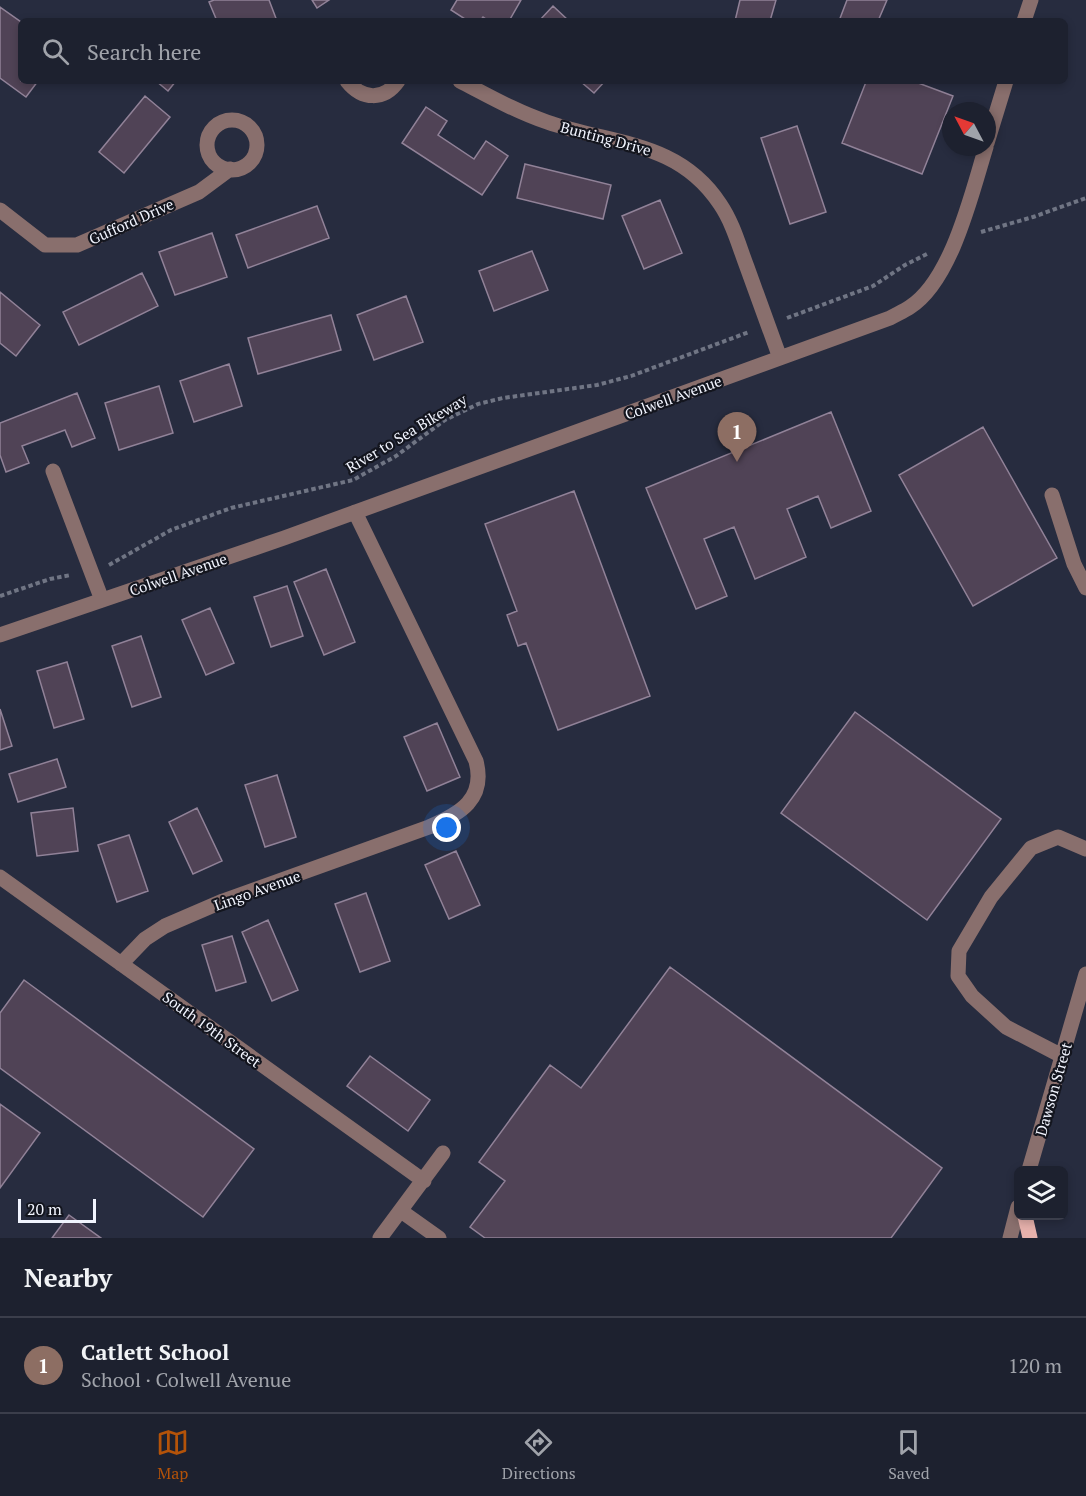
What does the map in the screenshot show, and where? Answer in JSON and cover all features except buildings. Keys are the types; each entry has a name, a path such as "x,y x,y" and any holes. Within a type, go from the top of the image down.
{"main road":[{"path":"1026,1220 1030,1238"}],"street":[{"path":"1025,18 1031,0"},
{"path":"350,84 360,93 369,96 386,93 395,84"},
{"name":"Bunting Drive","path":"466,84 520,112 547,122 662,153 687,168 704,183 727,216 780,358"},
{"name":"Colwell Avenue","path":"996,113 1005,84"},
{"name":"Colwell Avenue","path":"0,635 355,513 890,318 912,306 935,279 958,239 983,156"},
{"name":"Gufford Drive","path":"0,210 45,245 77,245 199,192 230,169"},
{"path":"53,471 102,600"},
{"path":"1052,495 1074,564 1086,588"},
{"name":"Lingo Avenue","path":"121,964 145,939 165,926 224,901 451,818 468,804 477,786 478,769 355,513"},
{"path":"1062,1056 1006,1027 972,996 958,976 959,951 991,897 1031,848 1058,837 1086,849"},
{"name":"South 19th Street","path":"0,877 423,1180"},
{"name":"Dawson Street","path":"1030,1166 1086,974"},
{"path":"380,1238 443,1153"},
{"path":"401,1211 439,1238"},
{"path":"1010,1238 1015,1220"}],"path":[{"path":"958,239 1033,218 1086,198"},
{"name":"River to Sea Bikeway","path":"0,596 50,579 101,570 171,530 231,508 353,480 396,456 445,420 478,404 503,398 597,386 631,376 768,326 873,286 905,265 958,239"}],"place":[{"name":"Catlett School","path":"737,462"}]}
